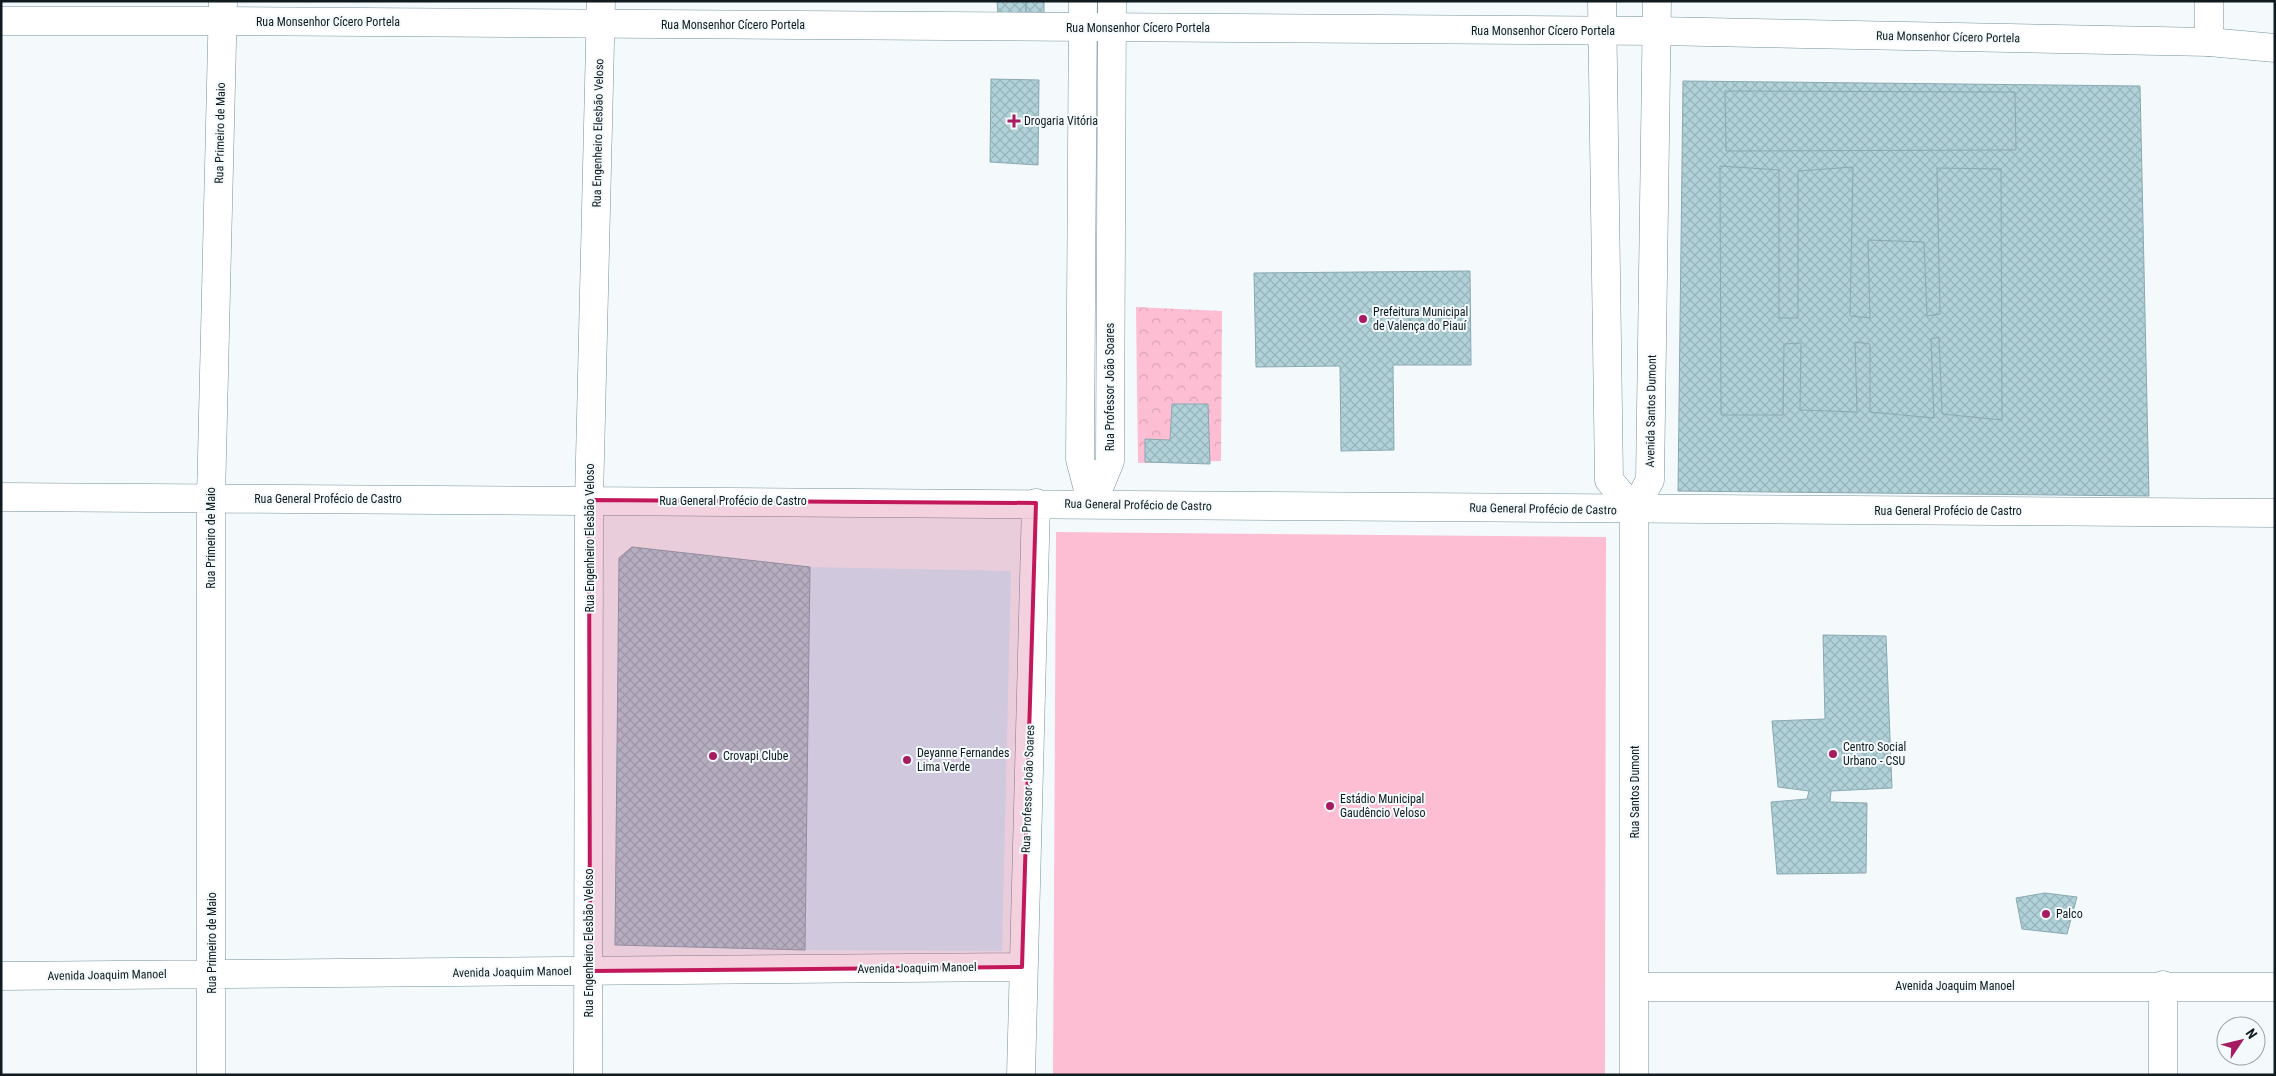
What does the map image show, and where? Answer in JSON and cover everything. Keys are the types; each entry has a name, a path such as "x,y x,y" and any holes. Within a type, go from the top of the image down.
{"street":[{"name":"Rua Professor João Soares","path":"1092,505 1110,461 1112,1"},
{"path":"1602,1 1609,480 1634,510"},
{"name":"Avenida Santos Dumont","path":"1634,510 1650,480 1657,1"},
{"path":"2209,1 2209,42"},
{"name":"Rua Monsenhor Cícero Portela","path":"1,21 223,11 1083,14 1112,28 1657,31 2209,42 2275,48"},
{"name":"Rua Primeiro de Maio","path":"211,1075 211,498 223,11"},
{"name":"Rua Engenheiro Elesbão Veloso","path":"588,1075 590,971 590,500 601,12"},
{"path":"1083,14 1080,459 1092,505"},
{"name":"Rua General Profécio de Castro","path":"1,497 1036,503 1634,510 2275,513"},
{"name":"Rua Professor João Soares","path":"1021,1075 1022,967 1036,503"},
{"name":"Rua Santos Dumont","path":"1634,510 1634,1075"},
{"name":"Avenida Joaquim Manoel","path":"1,976 1022,967"},
{"path":"2162,985 2163,1075"},
{"name":"Avenida Joaquim Manoel","path":"1635,987 2162,985 2275,987"}],"highlighted area":[{"path":"589,500 1036,503 1022,967 590,971"}],"shaded area":[{"name":"Deyanne Fernandes Lima Verde","path":"810,567 1011,571 1002,951 805,950"}],"green space":[{"path":"1136,307 1222,311 1221,461 1138,463"},
{"name":"Estádio Municipal Gaudêncio Veloso","path":"1056,532 1606,537 1605,1075 1053,1075"}],"building":[{"path":"997,1 1026,1 1026,18 998,16"},
{"path":"1026,1 1044,1 1044,19 1026,18"},
{"name":"Drogaria Vitória","path":"991,79 1039,80 1038,165 990,162"},
{"path":"1683,81 2140,86 2149,496 1678,491"},
{"path":"1725,91 2015,92 2016,150 1726,151"},
{"path":"1720,166 1779,170 1779,318 1798,318 1798,171 1853,167 1850,316 1870,318 1868,240 1924,242 1927,316 1940,314 1937,168 2001,169 2002,420 1942,414 1939,337 1931,339 1934,418 1870,412 1870,344 1855,342 1857,412 1800,410 1801,343 1784,344 1783,415 1721,415"},
{"name":"Prefeitura Municipal de Valença do Piauí","path":"1470,271 1471,365 1393,365 1394,450 1341,451 1340,366 1256,367 1254,273"},
{"path":"1172,404 1208,404 1210,464 1145,462 1145,439 1170,440"},
{"name":"Crovapi Clube","path":"632,547 810,567 805,950 615,945 619,558"},
{"name":"Centro Social Urbano - CSU","path":"1823,635 1886,636 1892,788 1831,791 1830,802 1867,803 1866,873 1777,874 1771,802 1807,799 1809,791 1778,787 1772,721 1825,719"},
{"name":"Palco","path":"2045,893 2077,897 2067,934 2022,929 2016,898"}],"place":[{"name":"Drogaria Vitória","path":"1014,121"},
{"name":"Prefeitura Municipal de Valença do Piauí","path":"1363,319"},
{"name":"Centro Social Urbano - CSU","path":"1833,754"},
{"name":"Crovapi Clube","path":"713,756"},
{"name":"Deyanne Fernandes Lima Verde","path":"907,760"},
{"name":"Estádio Municipal Gaudêncio Veloso","path":"1330,806"},
{"name":"Palco","path":"2046,914"}]}
